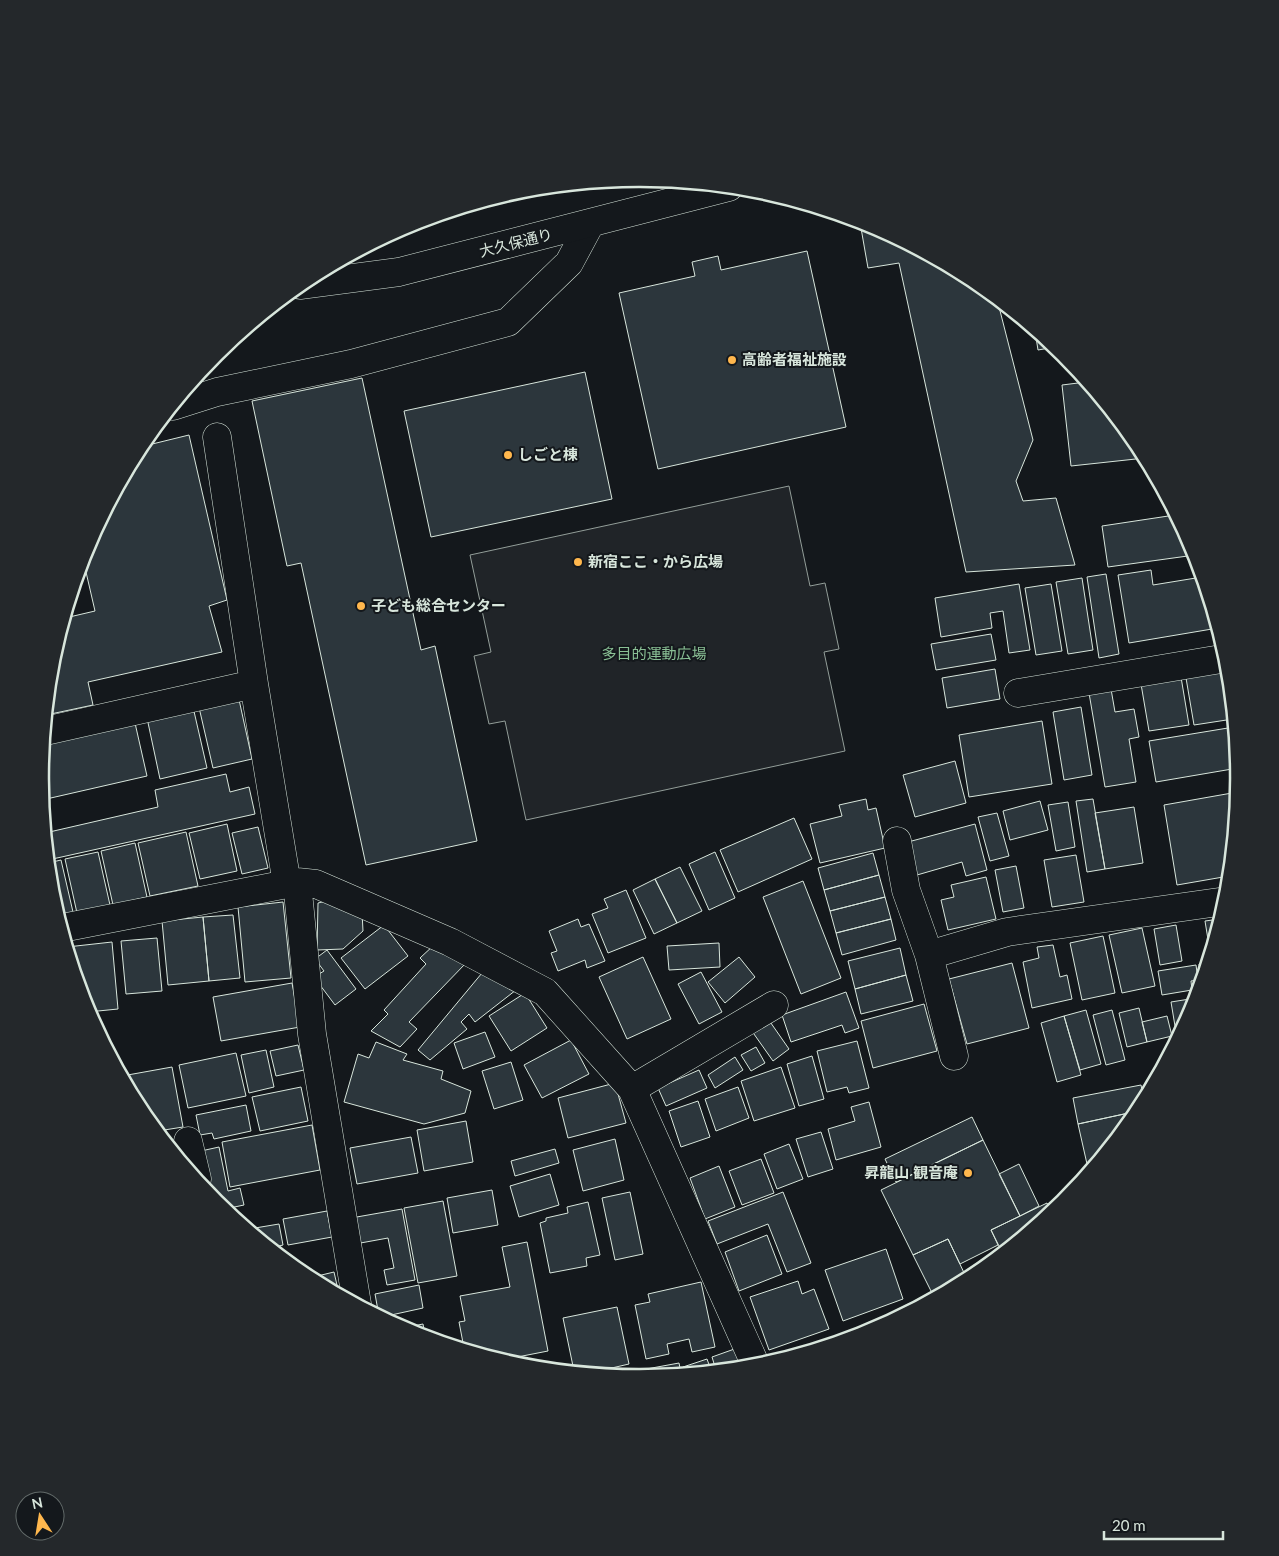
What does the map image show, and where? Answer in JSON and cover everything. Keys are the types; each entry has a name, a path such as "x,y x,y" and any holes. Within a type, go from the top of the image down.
{"street":[{"name":"大久保通り","path":"318,283 399,272 712,192"},
{"path":"183,403 217,392 352,364 508,322 569,263 590,224"},
{"path":"217,437 254,684 292,883 312,1034 357,1297"},
{"path":"1018,693 1218,659"},
{"path":"51,730 254,684"},
{"path":"897,841 906,890 929,955 954,1056"},
{"path":"68,927 292,883 316,884 450,942 545,992 632,1089 752,1358"},
{"path":"929,955 1007,932 1217,901"},
{"path":"632,1089 774,1005"},
{"path":"188,1141 194,1167"}],"green space":[{"name":"多目的運動広場","path":"789,486 810,586 825,583 839,649 824,652 845,751 526,820 505,721 489,724 474,656 491,652 470,555"}],"building":[{"path":"861,230 935,266 1000,310 1033,440 1016,481 1023,501 1056,498 1075,565 966,572 899,263 868,268"},
{"name":"高齢者福祉施設","path":"807,251 846,427 658,469 619,293 695,276 692,262 718,256 721,270"},
{"path":"1037,341 1045,349 1038,350"},
{"name":"しごと棟","path":"585,372 612,499 431,537 404,411"},
{"name":"子ども総合センター","path":"362,378 421,650 435,646 477,841 366,865 301,563 287,566 252,401"},
{"path":"1079,383 1108,418 1136,459 1071,466 1062,385"},
{"path":"189,435 227,600 209,606 222,652 88,682 93,705 53,714 60,663 72,616 95,611 86,572 110,517 152,444"},
{"path":"1168,516 1187,556 1108,567 1102,526"},
{"path":"1151,570 1153,585 1195,578 1211,629 1129,643 1118,575"},
{"path":"1106,574 1119,654 1099,658 1087,577"},
{"path":"1082,578 1093,650 1068,654 1056,582"},
{"path":"1019,584 1030,650 1009,653 1003,611 990,613 992,628 941,637 935,598"},
{"path":"1051,584 1062,651 1036,655 1025,588"},
{"path":"991,634 996,660 936,670 931,644"},
{"path":"995,669 1000,699 947,708 942,678"},
{"path":"1220,672 1227,720 1194,725 1186,678"},
{"path":"1181,677 1189,725 1149,731 1141,684"},
{"path":"1111,689 1115,712 1134,709 1139,737 1129,739 1136,782 1105,787 1089,693"},
{"path":"238,695 252,759 213,768 198,703"},
{"path":"193,707 207,768 160,779 147,718"},
{"path":"1081,707 1092,775 1064,780 1053,712"},
{"path":"1042,721 1052,784 969,797 959,735"},
{"path":"135,723 147,776 50,798 50,742"},
{"path":"1228,728 1230,769 1156,782 1149,741"},
{"path":"955,761 966,803 915,817 903,775"},
{"path":"226,774 230,792 249,787 255,814 55,859 52,831 158,807 155,790"},
{"path":"1230,793 1229,817 1221,877 1177,885 1164,805"},
{"path":"866,799 868,810 876,808 885,848 820,863 810,824 842,816 839,805"},
{"path":"1093,799 1105,869 1087,872 1076,801"},
{"path":"1040,801 1048,830 1010,840 1003,811"},
{"path":"1068,802 1075,847 1056,851 1048,805"},
{"path":"1134,807 1143,863 1105,869 1095,813"},
{"path":"997,813 1009,856 990,861 978,817"},
{"path":"794,818 812,859 738,892 720,850"},
{"path":"227,824 237,871 200,879 189,833"},
{"path":"975,824 987,870 966,876 962,862 917,875 908,842"},
{"path":"258,827 268,868 242,874 232,833"},
{"path":"186,832 198,886 150,896 138,843"},
{"path":"135,843 147,897 113,905 101,851"},
{"path":"98,852 110,905 77,913 65,859"},
{"path":"715,852 735,898 709,910 689,864"},
{"path":"873,853 879,875 824,890 818,868"},
{"path":"1076,855 1084,902 1052,907 1044,860"},
{"path":"61,860 73,912 65,914 55,861"},
{"path":"1016,866 1024,908 1003,912 995,870"},
{"path":"680,867 702,911 677,923 655,879"},
{"path":"879,875 885,897 830,911 824,890"},
{"path":"986,877 996,919 948,930 941,900 954,897 951,885"},
{"path":"655,879 677,923 654,934 633,890"},
{"path":"803,881 841,978 801,994 763,897"},
{"path":"626,890 646,938 608,953 592,914 608,908 604,899"},
{"path":"885,897 891,919 836,933 830,911"},
{"path":"338,898 362,912 363,931 343,949 317,950 318,903"},
{"path":"283,902 291,978 245,982 238,907"},
{"path":"233,915 240,978 209,981 203,917"},
{"path":"203,917 209,981 168,985 162,921"},
{"path":"578,919 581,927 589,924 605,961 587,968 585,960 558,971 551,953 557,951 549,931"},
{"path":"891,919 896,940 842,955 836,933"},
{"path":"1213,920 1208,938 1205,921"},
{"path":"384,925 408,956 365,989 341,958"},
{"path":"1176,925 1182,961 1160,965 1154,929"},
{"path":"1142,928 1155,986 1122,993 1109,935"},
{"path":"1103,936 1115,993 1082,1000 1070,943"},
{"path":"157,938 162,991 126,994 121,941"},
{"path":"112,942 118,1009 97,1011 74,946"},
{"path":"719,943 720,967 669,970 667,946"},
{"path":"434,945 466,963 409,1022 417,1029 400,1047 371,1031 388,1014 384,1010 426,964 420,958"},
{"path":"1053,945 1060,977 1067,975 1072,999 1032,1008 1023,962 1039,958 1037,947"},
{"path":"900,948 906,975 855,989 848,961"},
{"path":"327,950 356,989 335,1005 314,977 324,971 315,959"},
{"path":"643,957 671,1019 627,1039 599,977"},
{"path":"739,957 755,977 725,1003 708,982"},
{"path":"1012,963 1029,1028 967,1044 949,979"},
{"path":"1196,965 1197,973 1194,981 1191,981 1190,990 1162,995 1158,971"},
{"path":"701,972 722,1012 699,1024 678,984"},
{"path":"482,973 516,990 475,1022 469,1014 461,1022 467,1029 430,1060 418,1050"},
{"path":"906,975 913,1001 861,1014 855,989"},
{"path":"292,983 300,1027 221,1041 213,997"},
{"path":"846,992 859,1028 845,1033 842,1025 791,1042 782,1015"},
{"path":"525,993 547,1028 511,1051 489,1016"},
{"path":"1187,999 1175,1026 1171,1002"},
{"path":"924,1004 937,1051 873,1068 861,1021"},
{"path":"1139,1008 1147,1042 1127,1047 1119,1013"},
{"path":"1086,1010 1101,1064 1080,1070 1064,1016"},
{"path":"1112,1010 1125,1060 1106,1065 1093,1015"},
{"path":"766,1016 789,1049 773,1061 749,1027"},
{"path":"1064,1016 1081,1075 1057,1082 1041,1023"},
{"path":"1167,1016 1171,1034 1170,1036 1147,1042 1142,1022"},
{"path":"485,1032 495,1057 463,1069 454,1043"},
{"path":"571,1040 589,1074 542,1098 524,1065"},
{"path":"857,1041 869,1088 849,1093 847,1087 827,1092 817,1051"},
{"path":"376,1042 407,1054 403,1060 443,1071 441,1079 471,1091 465,1113 424,1124 344,1102 358,1054 369,1058"},
{"path":"298,1045 304,1070 276,1076 270,1051"},
{"path":"756,1047 765,1063 751,1071 741,1055"},
{"path":"266,1050 274,1087 249,1093 241,1055"},
{"path":"236,1053 246,1096 188,1108 179,1065"},
{"path":"812,1056 824,1099 799,1106 787,1064"},
{"path":"735,1057 743,1070 715,1088 708,1075"},
{"path":"511,1062 523,1100 494,1109 482,1071"},
{"path":"172,1067 183,1127 165,1130 129,1075"},
{"path":"781,1067 795,1108 754,1121 741,1081"},
{"path":"699,1070 707,1088 666,1106 658,1088"},
{"path":"615,1083 626,1123 568,1138 558,1098"},
{"path":"1141,1085 1142,1088 1125,1114 1078,1124 1073,1098"},
{"path":"301,1087 308,1121 260,1131 252,1097"},
{"path":"738,1087 749,1118 716,1131 705,1099"},
{"path":"698,1101 710,1137 681,1147 669,1111"},
{"path":"869,1102 881,1147 836,1160 828,1129 855,1121 851,1107"},
{"path":"246,1105 251,1131 214,1139 212,1133 200,1135 196,1115"},
{"path":"1125,1114 1087,1164 1078,1124"},
{"path":"972,1117 983,1140 896,1182 885,1159"},
{"path":"466,1121 473,1162 424,1171 417,1130"},
{"path":"312,1125 320,1170 230,1187 222,1142"},
{"path":"821,1132 833,1169 808,1177 796,1139"},
{"path":"411,1137 418,1173 357,1184 350,1148"},
{"path":"615,1139 624,1180 583,1191 573,1150"},
{"path":"983,1140 1020,1216 991,1230 998,1245 960,1264 948,1239 913,1255 881,1190"},
{"path":"789,1144 803,1179 777,1189 764,1154"},
{"path":"219,1147 228,1191 240,1188 244,1205 234,1207 207,1180 201,1151"},
{"path":"555,1149 559,1163 515,1176 511,1161"},
{"path":"761,1159 774,1193 742,1205 729,1171"},
{"path":"1019,1164 1039,1206 1020,1216 999,1174"},
{"path":"719,1166 735,1207 705,1219 690,1178"},
{"path":"550,1174 559,1205 519,1217 510,1186"},
{"path":"492,1190 498,1225 453,1233 447,1198"},
{"path":"630,1192 643,1254 615,1260 602,1198"},
{"path":"783,1192 811,1263 787,1272 768,1224 717,1244 708,1221"},
{"path":"443,1201 457,1276 418,1283 404,1208"},
{"path":"588,1202 600,1255 586,1258 587,1266 550,1273 540,1223 546,1221 546,1218 568,1213 567,1207"},
{"path":"1047,1203 1048,1205 1029,1222 999,1247 991,1230"},
{"path":"402,1209 415,1280 387,1285 384,1270 394,1268 388,1238 355,1244 351,1218"},
{"path":"327,1211 332,1237 288,1245 283,1219"},
{"path":"279,1224 283,1245 279,1246 257,1228"},
{"path":"767,1235 782,1274 739,1291 725,1252"},
{"path":"948,1239 964,1272 931,1292 913,1255"},
{"path":"527,1242 548,1351 521,1356 463,1341 459,1322 465,1321 460,1296 510,1287 502,1247"},
{"path":"886,1249 903,1299 843,1321 825,1270"},
{"path":"334,1272 337,1286 321,1275"},
{"path":"798,1281 802,1294 814,1289 829,1329 769,1350 750,1297"},
{"path":"701,1282 715,1347 692,1352 689,1339 667,1344 669,1354 646,1359 635,1305 650,1302 648,1294"},
{"path":"419,1285 423,1308 393,1315 377,1308 375,1294"},
{"path":"617,1307 629,1364 613,1368 573,1365 563,1318"},
{"path":"740,1347 744,1359 714,1364 712,1357"},
{"path":"707,1359 709,1365 684,1366"},
{"path":"679,1363 680,1367 678,1367 649,1369"}],"place":[{"name":"高齢者福祉施設","path":"732,360"},
{"name":"しごと棟","path":"508,455"},
{"name":"新宿ここ・から広場","path":"578,562"},
{"name":"子ども総合センター","path":"361,606"},
{"name":"昇龍山 観音庵","path":"968,1173"}]}
